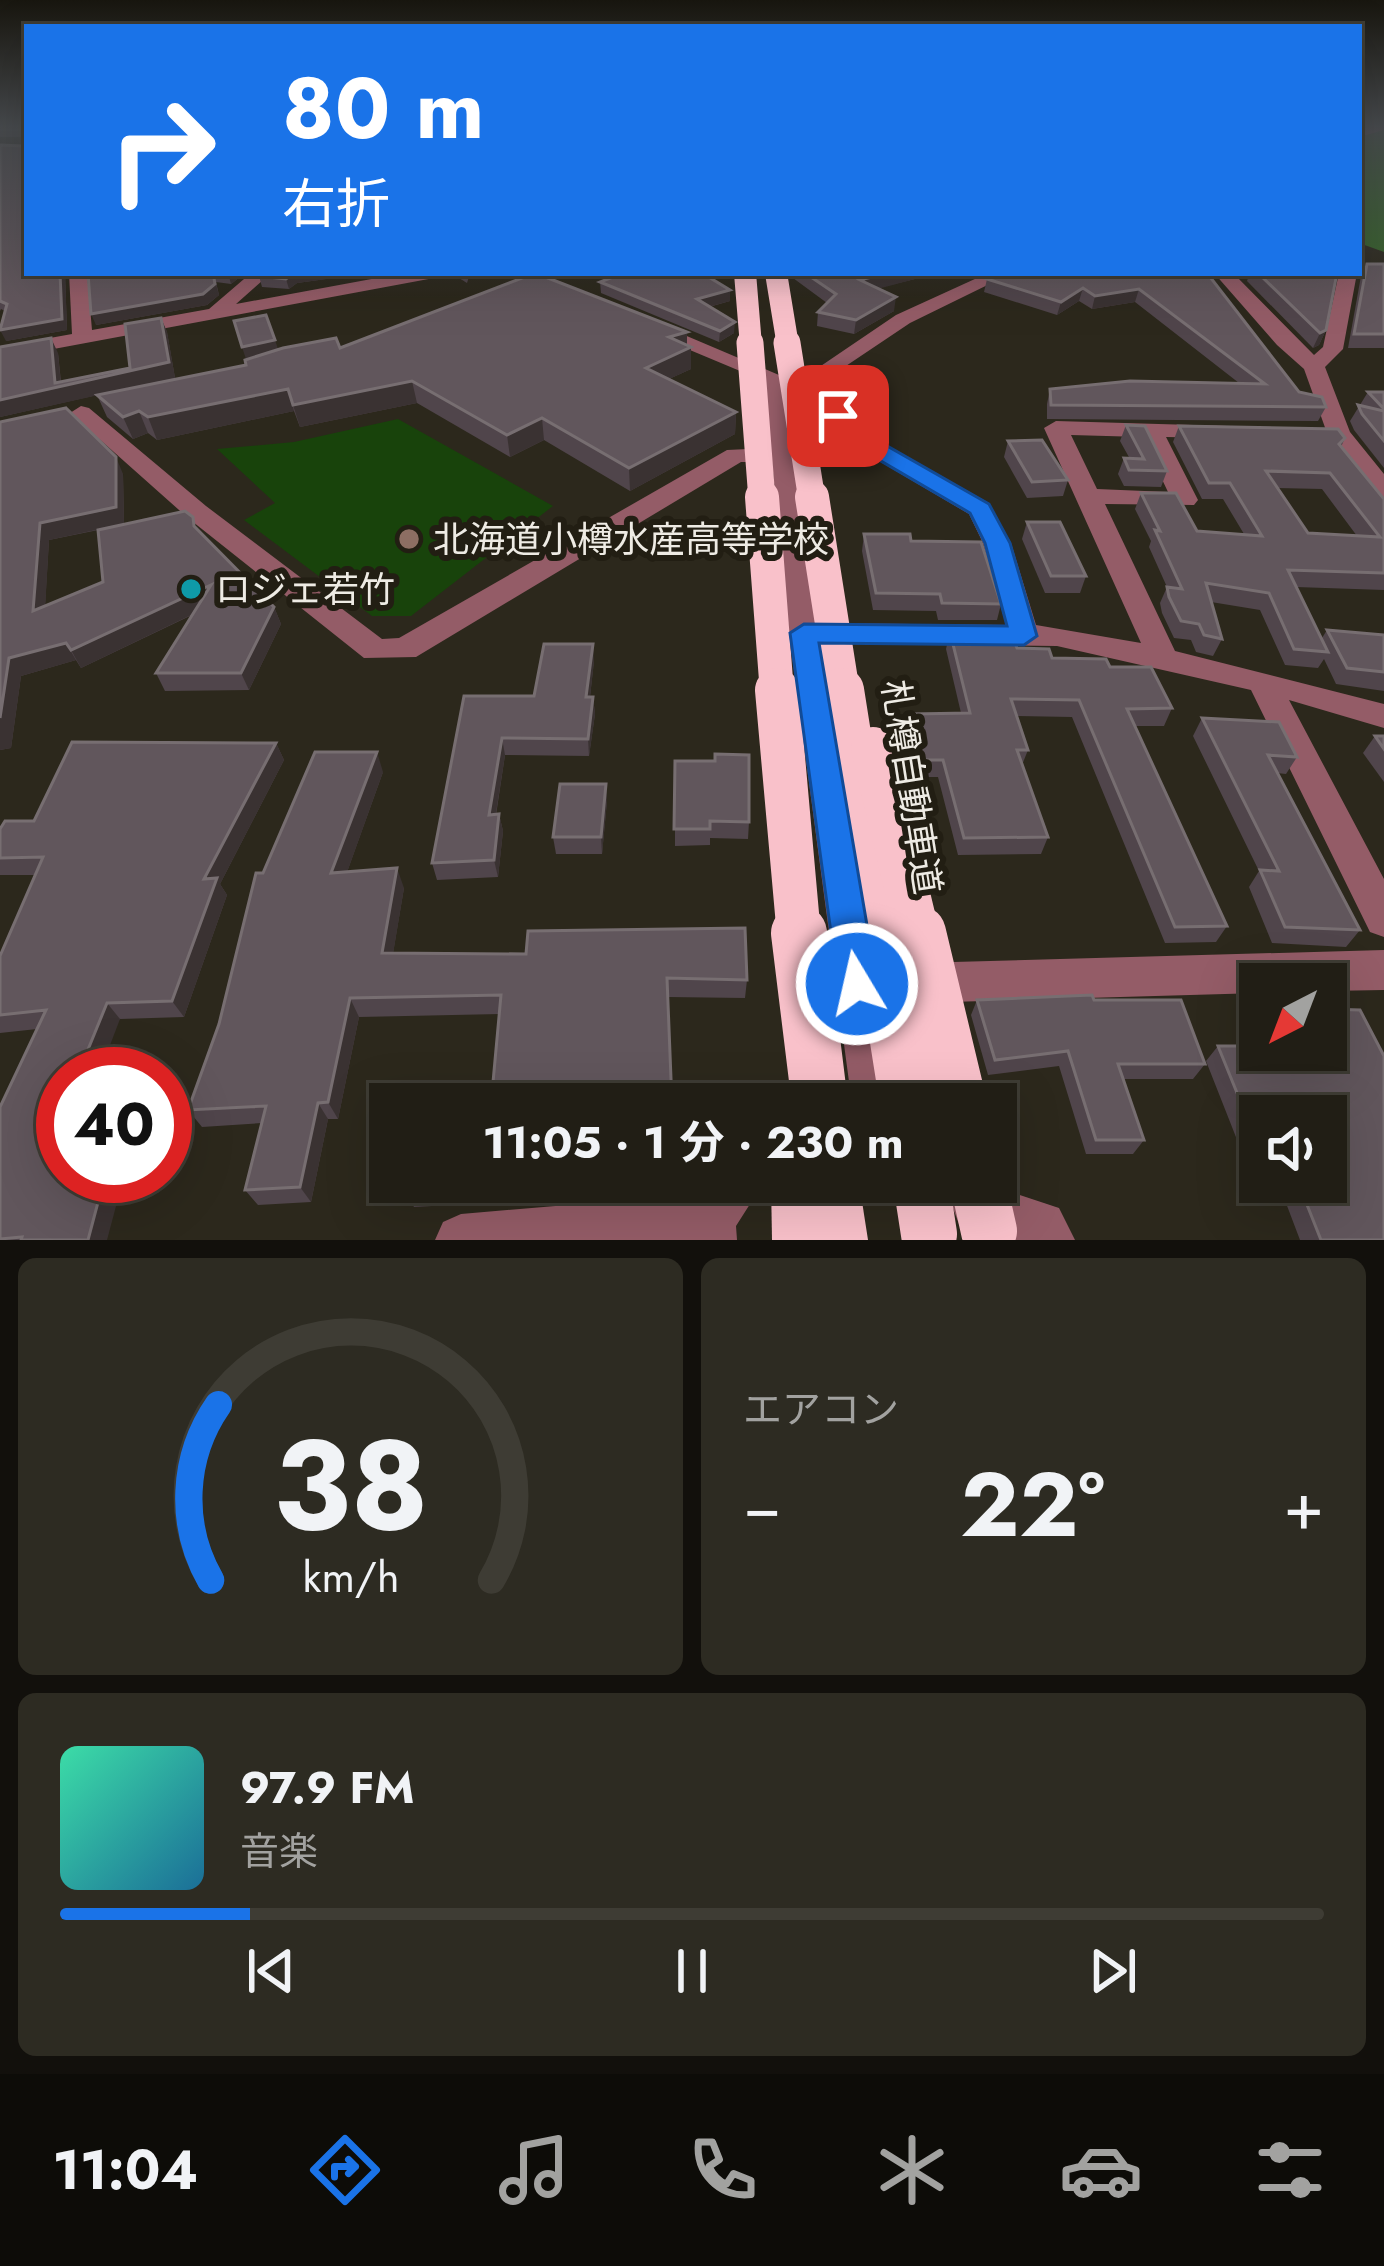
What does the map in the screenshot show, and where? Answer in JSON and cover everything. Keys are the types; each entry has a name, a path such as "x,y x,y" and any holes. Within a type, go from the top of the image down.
{"highway":[{"path":"745,276 789,854 797,1083"},
{"name":"札樽自動車道","path":"776,276 905,1083"},
{"path":"817,530 954,1083"},
{"path":"789,854 817,1083"}],"street":[{"path":"78,276 82,338"},
{"path":"214,313 258,276"},
{"path":"0,353 418,276"},
{"path":"997,276 903,320 820,374 824,395 853,436 980,509 997,543 1024,636"},
{"path":"1226,276 1284,341 1314,366 1327,433 1384,491"},
{"path":"1314,366 1333,349 1347,276"},
{"path":"634,320 775,377 804,633 872,1083"},
{"path":"112,405 71,415 375,650 405,649 736,455 784,454"},
{"path":"1163,658 1056,428 1245,431"},
{"path":"1089,496 1185,500 1151,430"},
{"path":"804,633 1057,636 1263,681 1384,716"},
{"path":"1263,681 1384,919"},
{"path":"857,984 1384,970"},
{"path":"921,1209 1041,1226 1048,1240"},
{"path":"461,1240 720,1213"}],"green space":[{"path":"1362,182 1384,182 1384,252 1362,244"},
{"path":"398,419 553,506 411,616 372,616 244,520 275,503 217,449 294,442"}],"building":[{"path":"0,182 24,182 24,276 60,276 62,319 0,330 7,304 0,301"},
{"path":"1367,264 1384,264 1384,334 1354,334"},
{"path":"88,276 214,276 215,284 203,294 91,314"},
{"path":"527,276 543,276 687,332 669,337 691,347 646,368 736,412 629,468 542,418 507,435 412,381 293,405 288,389 148,417 139,411 123,417 97,395 246,365 245,360 283,348 336,338 340,348"},
{"path":"615,276 707,276 730,290 697,299 735,322 720,331 600,282"},
{"path":"809,276 875,276 860,280 896,297 856,320 818,312 836,294"},
{"path":"1209,276 1299,392 1322,397 1326,407 1051,405 1050,389 1130,381 1265,384 1139,289 1095,296 1083,288 1061,302 987,279"},
{"path":"1261,276 1336,276 1326,330 1320,333"},
{"path":"266,315 275,340 242,347 234,321"},
{"path":"161,318 169,362 0,400 0,347 51,338 55,383 130,368 125,324"},
{"path":"1368,392 1384,392 1384,409"},
{"path":"1358,405 1384,411 1384,441 1362,414"},
{"path":"66,408 116,457 116,507 40,523 33,611 103,582 98,530 185,511 274,607 241,673 156,673 211,585 71,650 66,643 9,658 0,718 0,422"},
{"path":"1126,425 1145,426 1167,471 1129,470 1124,458 1144,459"},
{"path":"1179,426 1338,429 1345,438 1339,444 1384,499 1384,573 1288,570 1328,652 1294,649 1269,593 1206,583 1222,639 1204,635 1199,624 1181,621 1167,587 1182,589 1141,493 1176,493 1197,531 1262,536 1230,483 1209,483","holes":["1266,471 1330,473 1380,537 1308,533"]},
{"path":"1042,440 1068,480 1032,482 1008,441"},
{"path":"1027,522 1060,522 1086,576 1051,576"},
{"path":"864,534 910,534 911,541 981,542 1001,604 942,603 940,594 876,593"},
{"path":"1327,630 1384,635 1384,672 1347,668"},
{"path":"950,632 1011,633 1017,648 1049,649 1052,658 1106,659 1110,667 1151,667 1172,708 1127,709 1227,926 1175,927 1079,700 1011,699 1028,750 1017,750 1048,837 964,838 943,760 923,760 912,714 970,713"},
{"path":"544,644 593,644 586,697 593,697 588,739 502,738 489,815 499,814 494,860 432,863 464,696 534,696"},
{"path":"1202,718 1279,722 1297,757 1268,755 1360,930 1285,927 1260,870 1279,871"},
{"path":"72,742 276,743 204,879 217,878 172,1001 107,1003 89,1047 36,1047 36,1203 98,1203 88,1240 0,1239 0,1107 46,1010 0,1015 0,956 43,857 0,858 0,829 5,821 34,821"},
{"path":"315,752 377,752 331,873 397,868 382,953 526,954 528,931 745,928 747,980 667,978 671,1083 493,1083 501,995 350,998 328,1102 318,1103 300,1187 245,1190 266,1106 192,1110 192,1099 219,1024 256,873 263,873"},
{"path":"715,754 749,755 749,822 710,821 710,829 674,829 675,761 715,761"},
{"path":"560,784 606,784 601,837 553,837"},
{"path":"1092,995 1094,1000 1181,1000 1205,1064 1118,1064 1144,1140 1096,1140 1068,1051 995,1060 977,1000"},
{"path":"1347,1010 1360,1010 1384,1056 1384,1240 1321,1240 1306,1203 1347,1203 1347,1095 1239,1098 1218,1046 1239,1046 1239,1071 1347,1071"}],"place":[{"name":"北海道小樽水産高等学校","path":"409,539"},
{"name":"ロジェ若竹","path":"191,589"}],"route":[{"path":"838,416 853,436 980,509 997,543 1024,636 804,633 857,984"}]}
